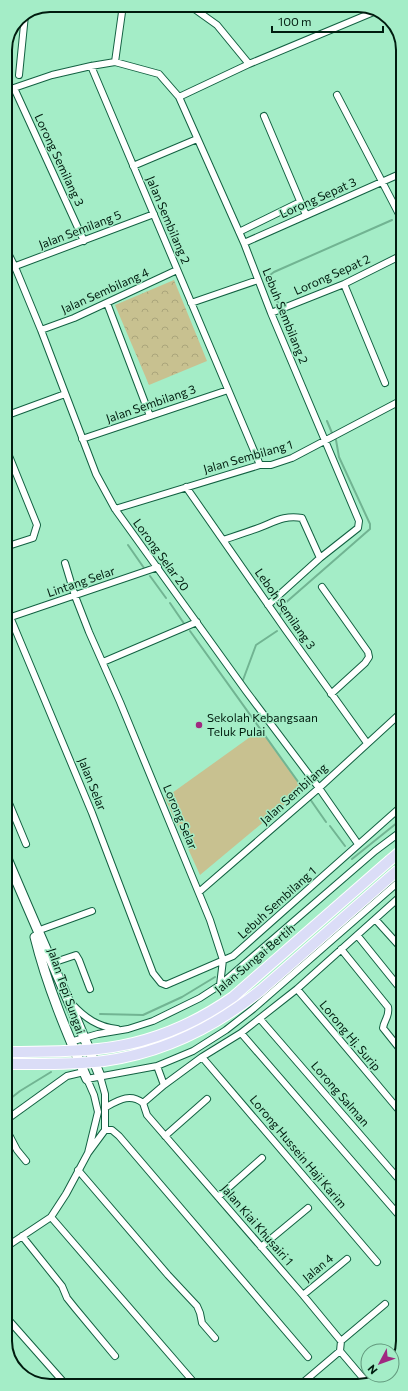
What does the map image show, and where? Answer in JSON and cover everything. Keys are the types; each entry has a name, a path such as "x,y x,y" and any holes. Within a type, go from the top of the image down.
{"main road":[{"name":"Jalan Sungai Bertih","path":"12,1052 63,1052 99,1049 162,1035 195,1021 214,1011 233,997 396,855"},
{"path":"12,1064 103,1061 137,1055 166,1046 200,1031 235,1010 261,990 396,875"},
{"name":"Jalan Tepi Sungai","path":"12,881 27,908 52,963 100,1076"},
{"name":"Jalan Tepi Sungai","path":"27,908 46,974 70,1042 86,1076"}],"street":[{"path":"115,62 122,12"},
{"path":"198,12 217,26 249,64"},
{"path":"179,97 249,64 369,14"},
{"path":"19,74 24,22"},
{"name":"Lebuh Sembilang 2","path":"91,66 115,62 159,74 179,97 244,243 271,313 360,524 358,528 320,558 268,605"},
{"path":"14,88 52,75 91,66"},
{"name":"Jalan Sembilang 2","path":"91,66 260,465"},
{"name":"Lorong Semilang 3","path":"14,88 84,240"},
{"path":"337,95 396,208"},
{"path":"264,116 306,215"},
{"path":"133,166 197,139"},
{"name":"Lorong Sepat 3","path":"244,243 396,176"},
{"path":"239,232 300,202"},
{"name":"Jalan Semilang 5","path":"12,268 154,214"},
{"name":"Lorong Sepat 2","path":"271,313 344,284 396,258"},
{"name":"Lorong Selar 20","path":"12,261 41,330 96,474 115,509 319,788 358,844"},
{"name":"Jalan Sembilang 4","path":"41,330 74,318 178,270"},
{"path":"191,303 258,280"},
{"path":"344,284 385,383"},
{"path":"107,303 150,416"},
{"name":"Jalan Sembilang 3","path":"82,439 228,390"},
{"path":"12,413 65,394"},
{"name":"Jalan Sembilang 1","path":"115,509 260,465 271,465 292,458 325,442 396,403"},
{"path":"12,463 37,525 33,538 12,545"},
{"name":"Leboh Semilang 3","path":"186,487 222,540 367,743"},
{"path":"222,540 261,527 282,518 302,518 320,558"},
{"name":"Lorong Selar","path":"65,563 75,596 210,920 222,960 220,985"},
{"name":"Lintang Selar","path":"12,617 158,567"},
{"path":"322,586 368,652 369,657 365,663 331,694"},
{"name":"Jalan Selar","path":"12,619 92,813 153,974"},
{"path":"103,662 197,622"},
{"name":"Jalan Sembilang","path":"199,892 319,788 396,717"},
{"path":"12,810 26,844"},
{"name":"Lebuh Sembilang 1","path":"153,974 161,984 166,985 233,956 396,811"},
{"path":"70,1042 98,1034 128,1029 153,1021 175,1011 220,985 375,851 396,835"},
{"path":"12,1116 67,1076 100,1076 157,1066 193,1051 226,1030 253,1009 396,876"},
{"path":"106,1107 124,1098 136,1098 143,1103 202,1057 241,1033 297,990 396,900"},
{"path":"37,931 92,911"},
{"path":"375,919 396,942"},
{"path":"357,935 396,983"},
{"path":"341,949 388,1007 389,1016 383,1026 396,1043"},
{"name":"Jalan Tepi Sungai","path":"52,963 76,955 90,989"},
{"name":"Lorong Hj. Surip","path":"297,990 396,1107"},
{"path":"69,1002 82,1015 96,1024 107,1028 128,1029"},
{"name":"Lorong Salman","path":"260,1019 396,1176"},
{"path":"241,1033 396,1212"},
{"name":"Lorong Hussein Haji Karim","path":"202,1057 377,1262"},
{"path":"157,1066 164,1086"},
{"path":"86,1076 94,1095 98,1112 88,1153"},
{"path":"12,1243 51,1217 66,1194 88,1153 105,1130 105,1094 100,1076"},
{"path":"165,1136 207,1099"},
{"name":"Jalan Kiai Khusairi 1","path":"143,1103 146,1115 304,1295 341,1341"},
{"path":"105,1130 112,1130 119,1136 308,1357"},
{"path":"12,1140 17,1150 26,1161"},
{"path":"218,1197 262,1158"},
{"path":"78,1170 168,1276 197,1306 202,1323 215,1338"},
{"path":"261,1247 308,1208"},
{"path":"51,1217 191,1379"},
{"path":"22,1236 62,1286 74,1308 115,1356"},
{"name":"Jalan 4","path":"304,1295 347,1259"},
{"path":"307,1379 340,1351 341,1341 385,1304"},
{"path":"12,1323 61,1379"},
{"path":"340,1351 363,1378"}],"green space":[{"path":"174,280 207,361 149,385 115,305"},
{"path":"260,730 303,789 200,875 165,798"}],"waterway":[{"path":"278,303 268,280 270,275 274,272 392,220"},
{"path":"327,421 332,433"},
{"path":"280,615 283,605 370,529 370,524 339,457 336,440"},
{"path":"128,545 144,568"},
{"path":"150,576 166,598"},
{"path":"170,603 185,625"},
{"path":"190,631 304,790"},
{"path":"243,680 256,645 277,631"},
{"path":"310,799 326,822"},
{"path":"352,859 396,824"},
{"path":"330,826 345,846"},
{"path":"100,1014 143,1015 182,997 215,977"},
{"path":"12,1097 51,1072"}],"place":[{"name":"Sekolah Kebangsaan Teluk Pulai","path":"199,725"}]}
